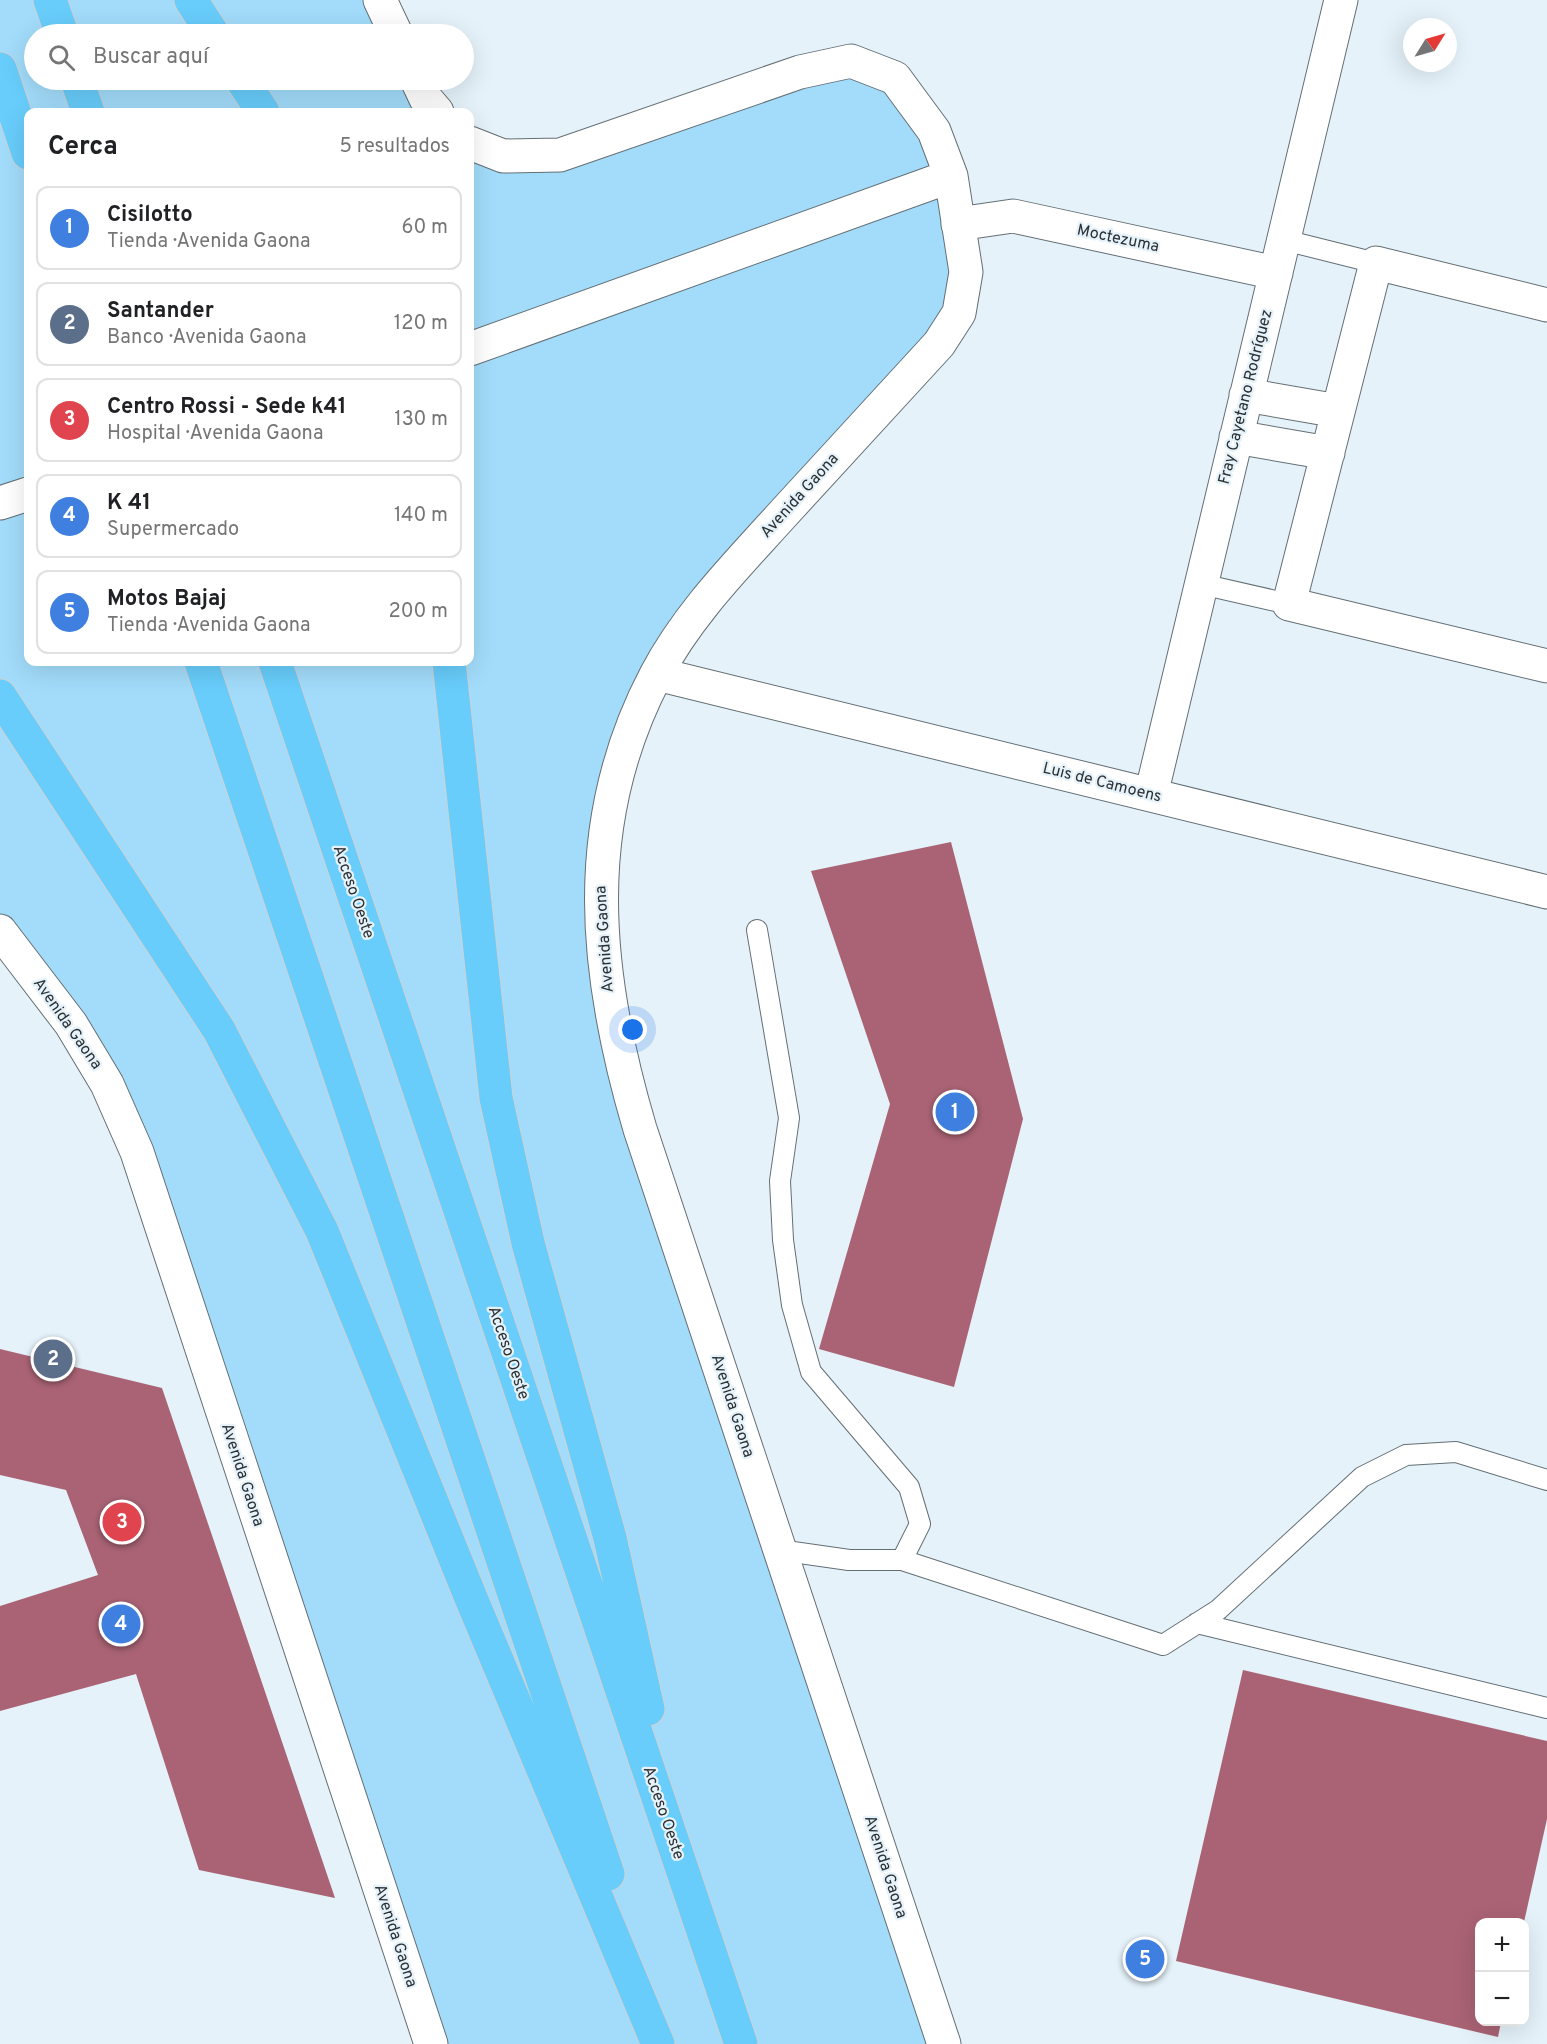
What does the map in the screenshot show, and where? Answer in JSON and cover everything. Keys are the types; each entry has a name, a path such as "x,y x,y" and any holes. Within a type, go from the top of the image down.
{"highway":[{"path":"50,0 58,24"},
{"path":"191,0 207,24"},
{"path":"0,69 24,141"},
{"path":"80,90 87,108"},
{"path":"249,90 260,108"},
{"path":"202,666 665,2044"},
{"name":"Acceso Oeste","path":"276,666 741,2044"},
{"path":"449,666 496,1098 528,1243 610,1538 683,1872"},
{"path":"0,696 219,1030 322,1231 471,1598 658,2044"}],"street":[{"path":"380,0 391,24"},
{"name":"Fray Cayetano Rodríguez","path":"1151,795 1341,0"},
{"name":"Avenida Gaona","path":"474,145 503,156 560,155 800,72 851,61 895,78 934,131 951,176 966,272 959,313 939,344 708,596 657,674 630,735 608,811 599,898 605,980 626,1084 944,2044"},
{"path":"422,90 434,108"},
{"path":"474,348 951,176"},
{"name":"Moctezuma","path":"958,224 1013,216 1276,273"},
{"path":"1547,305 1377,263 1289,604 1547,666"},
{"path":"1246,395 1338,411"},
{"path":"1236,437 1328,453"},
{"path":"0,503 24,495"},
{"name":"Luis de Camoens","path":"657,674 1547,892"},
{"name":"Avenida Gaona","path":"0,932 77,1034 107,1084 137,1152 431,2044"}],"lane":[{"path":"1284,240 1377,263"},
{"path":"1201,584 1289,604"},
{"path":"757,930 789,1118 780,1181 783,1240 792,1305 811,1372 909,1488 920,1524 902,1560"},
{"path":"779,1550 849,1560 902,1560 1163,1645 1218,1610 1362,1477 1406,1455 1456,1452 1547,1480"},
{"path":"1197,1623 1547,1708"}],"shaded area":[{"path":"0,0 380,0 391,24 24,24 24,90 423,90 434,108 24,108 24,666 474,666 474,145 503,156 851,61 934,131 959,313 708,596 629,735 605,980 944,2044 431,2044 137,1152 0,931"}],"building":[{"path":"951,842 1023,1119 954,1387 819,1349 890,1104 811,871"},
{"path":"0,1349 162,1388 335,1898 199,1870 136,1674 0,1711 0,1606 98,1575 66,1490 0,1475"},
{"path":"1243,1670 1547,1741 1547,1819 1525,1918 1475,1918 1475,2026 1500,2026 1498,2037 1176,1961"}],"place":[{"name":"Cisilotto","path":"955,1112"},
{"name":"Santander","path":"53,1359"},
{"name":"Centro Rossi - Sede k41","path":"122,1522"},
{"name":"K 41","path":"121,1624"},
{"name":"Motos Bajaj","path":"1145,1959"}]}
